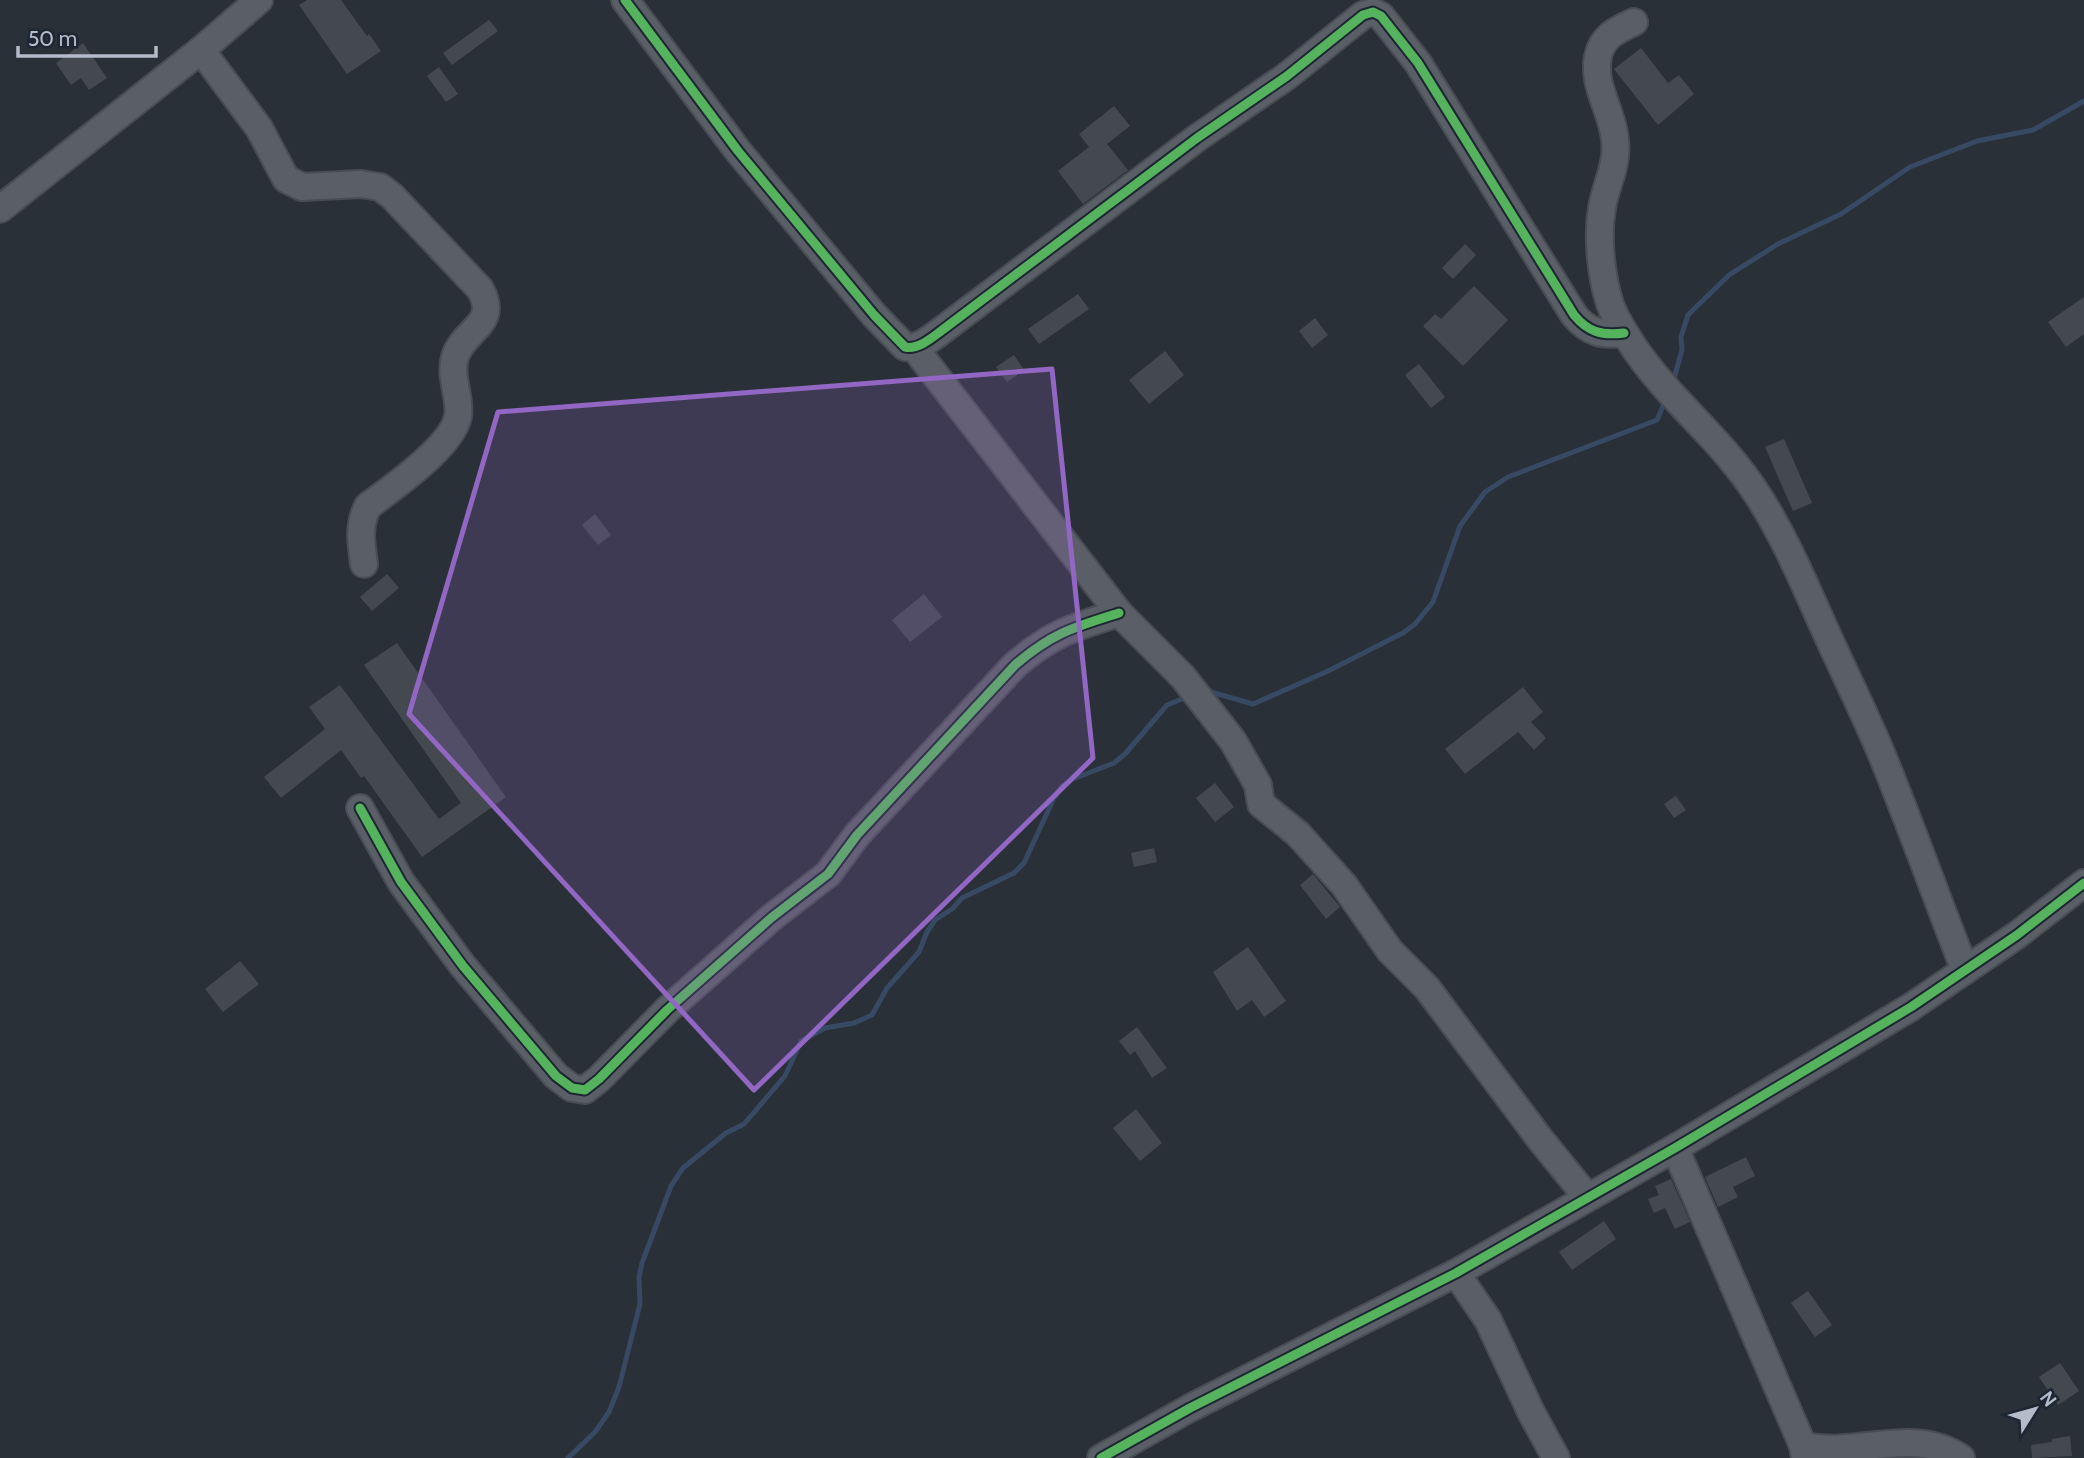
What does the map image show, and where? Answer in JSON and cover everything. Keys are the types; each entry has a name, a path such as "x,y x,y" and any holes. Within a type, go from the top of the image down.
{"street":[{"path":"0,209 201,50 259,0"},
{"path":"625,0 738,151 874,315 905,347 912,349 919,346 1089,222 1197,138 1287,76 1363,15 1373,12 1378,12 1418,63 1574,315 1590,330 1601,334 1624,333"},
{"path":"1634,22 1615,30 1603,42 1598,57 1597,73 1612,121 1616,156 1602,209 1604,272 1611,305 1624,333 1652,374 1731,458 1758,495 1800,573 1882,755 1965,970"},
{"path":"201,50 259,128 286,179 302,187 361,184 380,187 392,195 480,289 487,302 487,315 455,355 453,368 458,415 453,432 440,448 368,506 362,517 360,536 364,564"},
{"path":"919,346 920,355 1119,613 1184,677 1233,741 1258,785 1261,804 1298,834 1344,885 1390,951 1427,988 1587,1197"},
{"path":"360,808 401,882 463,966 556,1076 572,1088 585,1090 667,1010 771,918 828,874 858,835 1015,665 1036,647 1063,631 1119,613"},
{"path":"1101,1458 1190,1408 1456,1273 1675,1148 1911,1007 2017,935 2084,883"},
{"path":"1675,1148 1804,1452 1833,1456 1907,1446 1933,1446 1944,1448 1961,1458"},
{"path":"1456,1273 1488,1320 1556,1458"}],"highlighted area":[{"path":"1052,369 1093,758 754,1090 409,714 498,412"}],"building":[{"path":"307,0 341,0 381,51 347,74 299,5"},
{"path":"489,20 498,31 452,65 443,53"},
{"path":"83,43 107,78 89,90 81,78 71,85 56,63"},
{"path":"1641,48 1668,83 1679,75 1694,94 1658,125 1614,69"},
{"path":"439,67 458,94 446,102 427,76"},
{"path":"1114,106 1130,126 1107,144 1128,170 1083,204 1058,171 1089,147 1079,134"},
{"path":"1465,244 1476,255 1453,279 1442,268"},
{"path":"1474,286 1508,320 1463,366 1423,326 1435,314 1441,319"},
{"path":"1078,294 1089,309 1039,344 1028,329"},
{"path":"2084,297 2084,334 2066,347 2048,322"},
{"path":"1315,318 1328,335 1312,348 1299,331"},
{"path":"1165,351 1184,375 1149,404 1129,380"},
{"path":"1014,355 1024,370 1007,382 996,367"},
{"path":"1419,364 1445,397 1431,408 1405,375"},
{"path":"1784,439 1812,503 1793,511 1765,447"},
{"path":"595,514 611,535 598,545 582,525"},
{"path":"387,574 399,588 372,611 360,597"},
{"path":"924,594 942,617 910,642 892,620"},
{"path":"397,643 506,797 422,857 364,776 361,778 341,750 281,798 264,777 325,729 309,707 340,685 439,819 461,803 364,665"},
{"path":"1523,687 1543,712 1531,722 1546,738 1534,750 1518,732 1465,774 1445,749"},
{"path":"1215,783 1234,807 1215,822 1196,798"},
{"path":"1676,796 1686,810 1674,818 1664,804"},
{"path":"1154,848 1157,862 1134,867 1131,853"},
{"path":"1313,874 1340,907 1326,919 1300,885"},
{"path":"1248,947 1286,1001 1264,1017 1252,1000 1237,1011 1213,972"},
{"path":"240,961 259,984 223,1012 205,989"},
{"path":"1137,1027 1167,1068 1152,1078 1135,1051 1130,1055 1119,1041"},
{"path":"1136,1109 1162,1143 1140,1161 1113,1128"},
{"path":"1746,1157 1755,1176 1733,1187 1738,1197 1718,1207 1705,1177"},
{"path":"1671,1179 1690,1222 1675,1229 1665,1208 1654,1213 1648,1199 1659,1195 1655,1186"},
{"path":"1604,1221 1616,1239 1572,1270 1559,1252"},
{"path":"1808,1291 1832,1325 1815,1337 1791,1303"},
{"path":"2060,1363 2079,1391 2058,1405 2039,1377"},
{"path":"2070,1436 2072,1456 2032,1458 2031,1445"}],"waterway":[{"path":"1673,382 1688,315 1729,275 1778,244 1841,214 1910,167 1977,141 2033,130 2084,101"},
{"path":"1207,694 1211,692 1253,704 1326,672 1403,633 1415,624 1433,602 1460,526 1485,492 1508,477 1657,420 1666,399"},
{"path":"568,1458 595,1432 609,1412 619,1387 640,1304 639,1277 642,1263 671,1186 683,1168 726,1133 744,1124 785,1076 801,1041 825,1028 854,1023 872,1015 887,988 919,952 935,920 952,909 962,898 1014,873 1024,863 1062,786 1114,763 1167,705 1187,697"}],"cycle path":[{"path":"625,0 738,151 874,315 905,347 916,346 931,338 1197,138 1287,76 1363,15 1373,12 1381,16 1418,63 1574,315 1596,332 1624,333"},
{"path":"360,808 401,882 463,966 556,1076 572,1088 585,1090 667,1010 771,918 828,874 857,835 1015,665 1052,638 1119,613"},
{"path":"1101,1458 1190,1408 1456,1273 1675,1148 1911,1007 2017,935 2084,883"}]}
